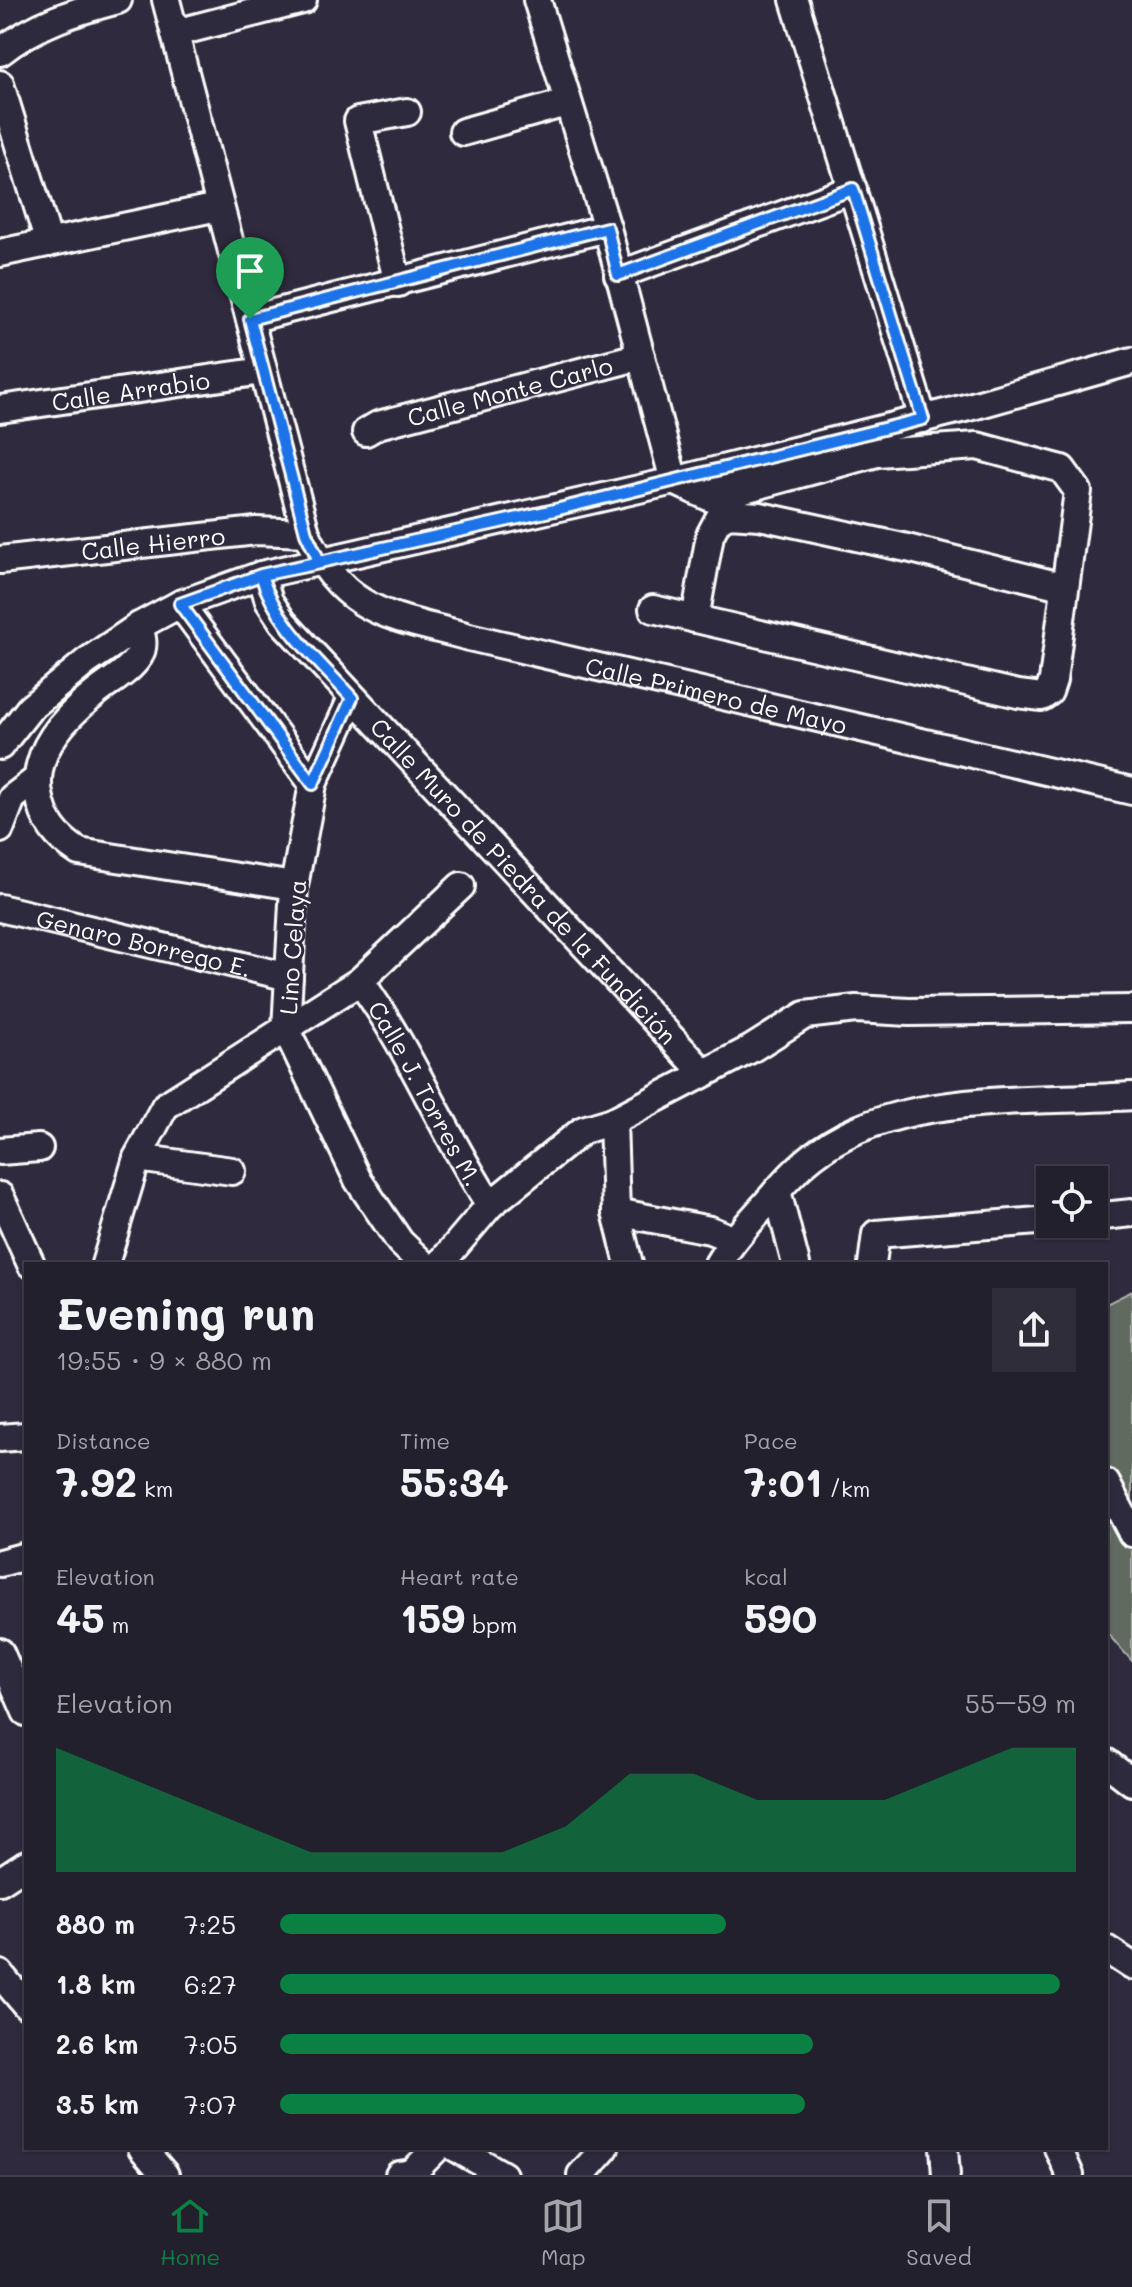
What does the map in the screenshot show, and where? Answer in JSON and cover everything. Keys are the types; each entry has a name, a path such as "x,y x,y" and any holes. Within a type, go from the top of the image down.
{"street":[{"path":"0,52 24,32 87,8 118,0"},
{"name":"Calle Primero de Mayo","path":"166,0 306,533 320,563 348,595 375,612 499,644 1132,791"},
{"path":"175,33 303,0"},
{"path":"537,0 566,103 607,228 674,481"},
{"path":"794,0 923,419"},
{"path":"0,84 49,243"},
{"path":"463,132 566,103"},
{"path":"398,283 358,121 407,112"},
{"path":"618,275 853,189"},
{"path":"0,253 218,207"},
{"path":"250,319 607,228"},
{"name":"Calle Monte Carlo","path":"372,428 641,356"},
{"path":"0,746 30,708 86,662 139,626 180,604 261,575 674,481 783,451 923,419 1132,361"},
{"name":"Calle Arrabio","path":"0,409 263,371"},
{"path":"653,609 1018,694 1042,697 1049,692 1053,680 1078,491 1062,469 977,446 877,453 711,498 674,481"},
{"path":"695,619 710,535 718,520 728,514 743,513 807,526 1065,587"},
{"name":"Calle Hierro","path":"0,560 256,531 306,533"},
{"name":"Calle Muro de Piedra de la Fundición","path":"261,575 269,601 283,622 703,1072"},
{"path":"180,604 313,784"},
{"path":"139,626 143,642 139,655 54,735 45,750 37,779 42,810 56,837 79,852 294,886"},
{"name":"Lino Celaya","path":"352,698 313,784 294,886 286,1029 395,1253 418,1262"},
{"path":"0,829 12,798 37,779"},
{"path":"106,1262 137,1158 165,1106 360,981 461,886"},
{"name":"Genaro Borrego E.","path":"0,908 289,977"},
{"name":"Calle J. Torres M.","path":"360,981 380,1008 456,1153 490,1205"},
{"path":"442,1262 490,1205 583,1130 613,1121 751,1049 805,1015 856,1009 909,1012 1132,1009"},
{"path":"719,1262 734,1240 777,1191 822,1149 856,1131 922,1110 1008,1100 1132,1096"},
{"path":"613,1121 616,1212 628,1262"},
{"path":"0,1151 39,1148"},
{"path":"137,1158 232,1171"},
{"path":"777,1191 795,1262"},
{"path":"0,1196 30,1262"},
{"path":"616,1212 710,1230 734,1240"},
{"path":"1108,1216 1132,1213"},
{"path":"872,1262 876,1234 1036,1221"},
{"path":"0,1438 24,1436"},
{"path":"1108,1487 1132,1533"},
{"path":"0,1563 24,1557"},
{"path":"0,1652 24,1707"},
{"path":"1108,1764 1132,1782"},
{"path":"0,1881 24,1865"},
{"path":"1108,1950 1132,1966"},
{"path":"0,1974 24,2003"},
{"path":"144,2150 165,2175"},
{"path":"399,2175 412,2173 435,2150"},
{"path":"459,2150 503,2175"},
{"path":"581,2175 603,2150"},
{"path":"944,2150 946,2175"},
{"path":"1059,2150 1070,2175"}],"green space":[{"path":"1132,1291 1132,1661 1108,1634 1108,1303"}],"route":[{"path":"250,319 306,533 320,563 261,575 269,601 283,622 352,698 313,784 180,604 261,575 320,563 425,540 559,509 783,451 923,419 853,189 618,275 607,228 250,319"}]}
